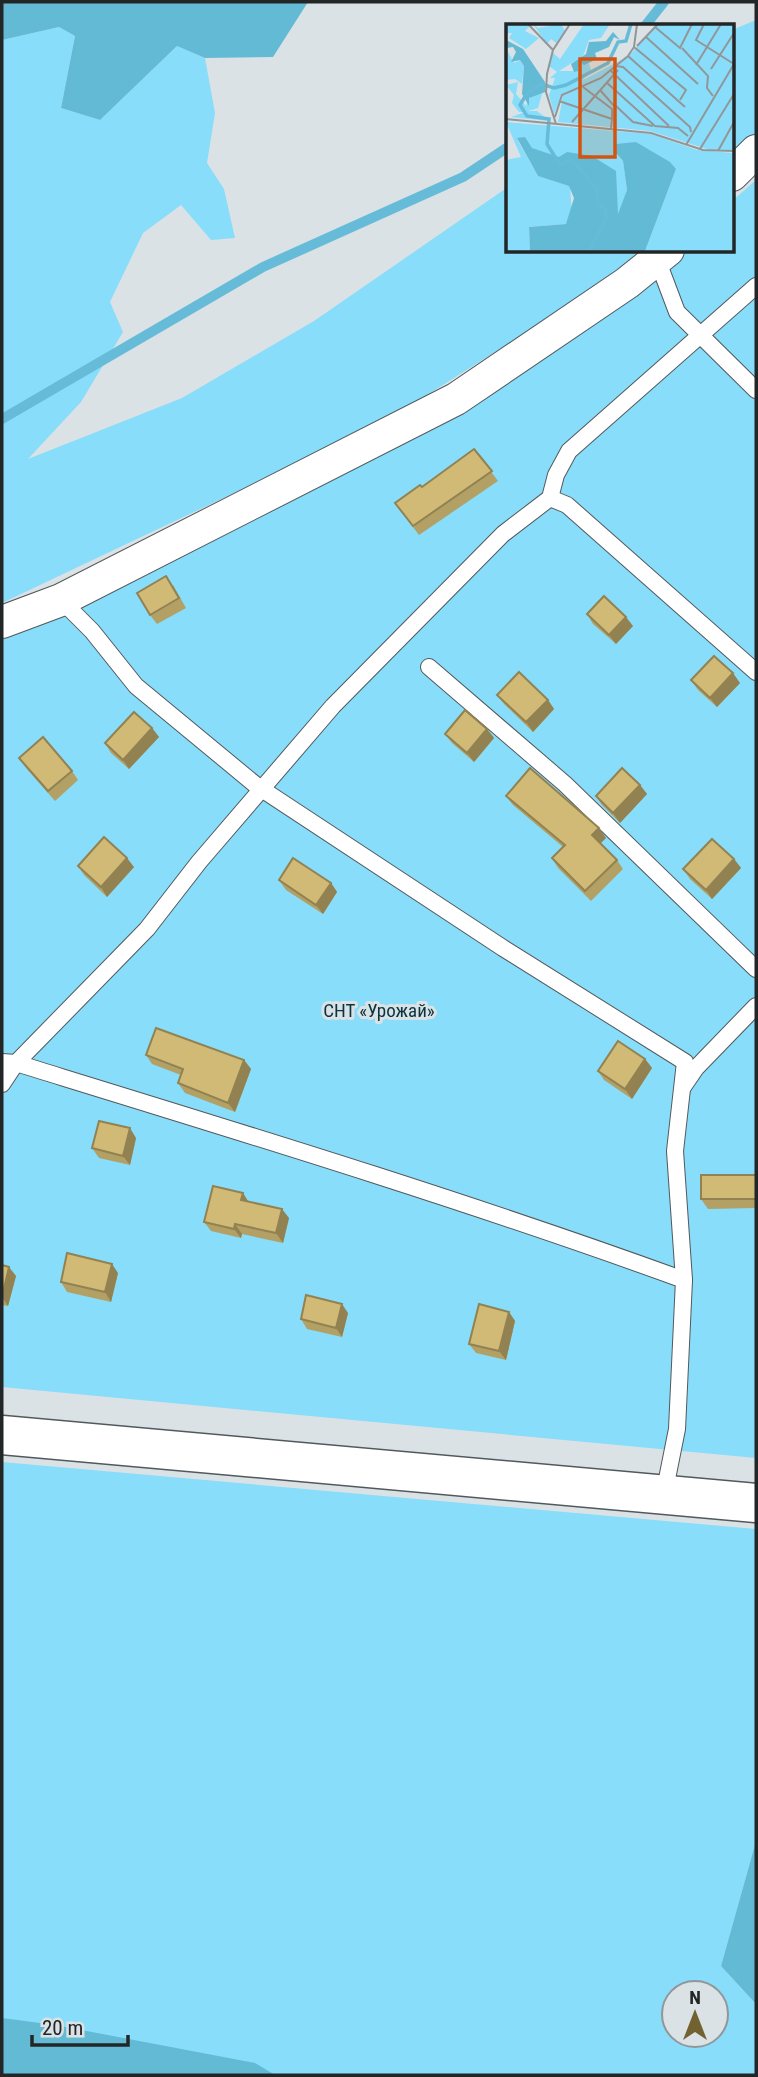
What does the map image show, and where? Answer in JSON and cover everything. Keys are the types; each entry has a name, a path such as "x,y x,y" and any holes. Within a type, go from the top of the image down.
{"street":[{"path":"2,622 61,600 401,430 456,399 627,283 663,255"},
{"path":"2,1435 756,1503"}],"lane":[{"path":"663,255 677,312 756,390"},
{"path":"2,1084 9,1063 147,929 199,862 333,706 503,534 550,498 556,475 569,450 756,286"},
{"path":"550,498 567,505 756,672"},
{"path":"61,600 92,631 136,685 263,789 503,948 685,1062 675,1151 684,1280 677,1429 664,1494"},
{"path":"429,667 565,784 756,969"},
{"path":"682,1088 696,1068 756,1006"},
{"path":"9,1063 531,1225 684,1280"}],"green space":[{"path":"756,20 756,136 734,156 734,29"},
{"path":"59,27 75,36 61,108 100,120 177,46 205,58 215,113 207,163 224,189 235,238 211,240 181,205 143,233 110,302 123,332 81,402 28,459 182,398 314,321 506,188 506,252 637,252 615,276 386,421 2,603 2,40"},
{"name":"СНТ «Урожай»","path":"756,180 756,1458 2,1387 2,633 278,502 670,252 734,252 734,199"},
{"path":"2,1462 756,1529 756,1841 721,1966 756,2004 756,2075 128,2075 2,2048"}],"shaded area":[{"path":"2,2 308,2 273,57 205,58 177,46 100,120 61,108 75,36 59,27 2,40"},
{"path":"756,1841 756,2004 721,1966"},
{"path":"2,2018 55,2025 255,2063 275,2075 2,2075"}],"building":[{"path":"474,449 492,471 413,526 395,503"},
{"path":"166,576 179,598 150,615 137,593"},
{"path":"604,596 626,617 609,635 587,614"},
{"path":"714,656 733,673 710,698 691,680"},
{"path":"519,672 548,700 526,722 497,695"},
{"path":"465,710 487,729 467,753 445,734"},
{"path":"134,712 152,728 123,760 105,743"},
{"path":"43,737 72,771 48,791 19,758"},
{"path":"530,768 599,828 592,835 617,860 585,891 552,858 565,845 506,796"},
{"path":"622,768 640,785 613,813 596,796"},
{"path":"104,837 127,858 101,887 78,866"},
{"path":"712,839 734,859 706,890 683,869"},
{"path":"293,858 331,883 316,905 279,880"},
{"path":"156,1028 244,1060 228,1103 178,1083 183,1069 146,1055"},
{"path":"618,1041 645,1059 625,1089 598,1071"},
{"path":"99,1121 130,1128 123,1156 92,1148"},
{"path":"701,1175 756,1175 756,1199 701,1199"},
{"path":"213,1186 243,1193 241,1200 282,1209 276,1233 235,1224 234,1229 204,1222"},
{"path":"67,1253 112,1264 105,1292 61,1282"},
{"path":"2,1265 9,1267 2,1297"},
{"path":"306,1295 342,1304 336,1328 301,1319"},
{"path":"479,1304 509,1312 499,1351 469,1344"}],"waterway":[{"path":"647,24 664,2"},
{"path":"2,419 263,267 463,177 506,148"}]}
